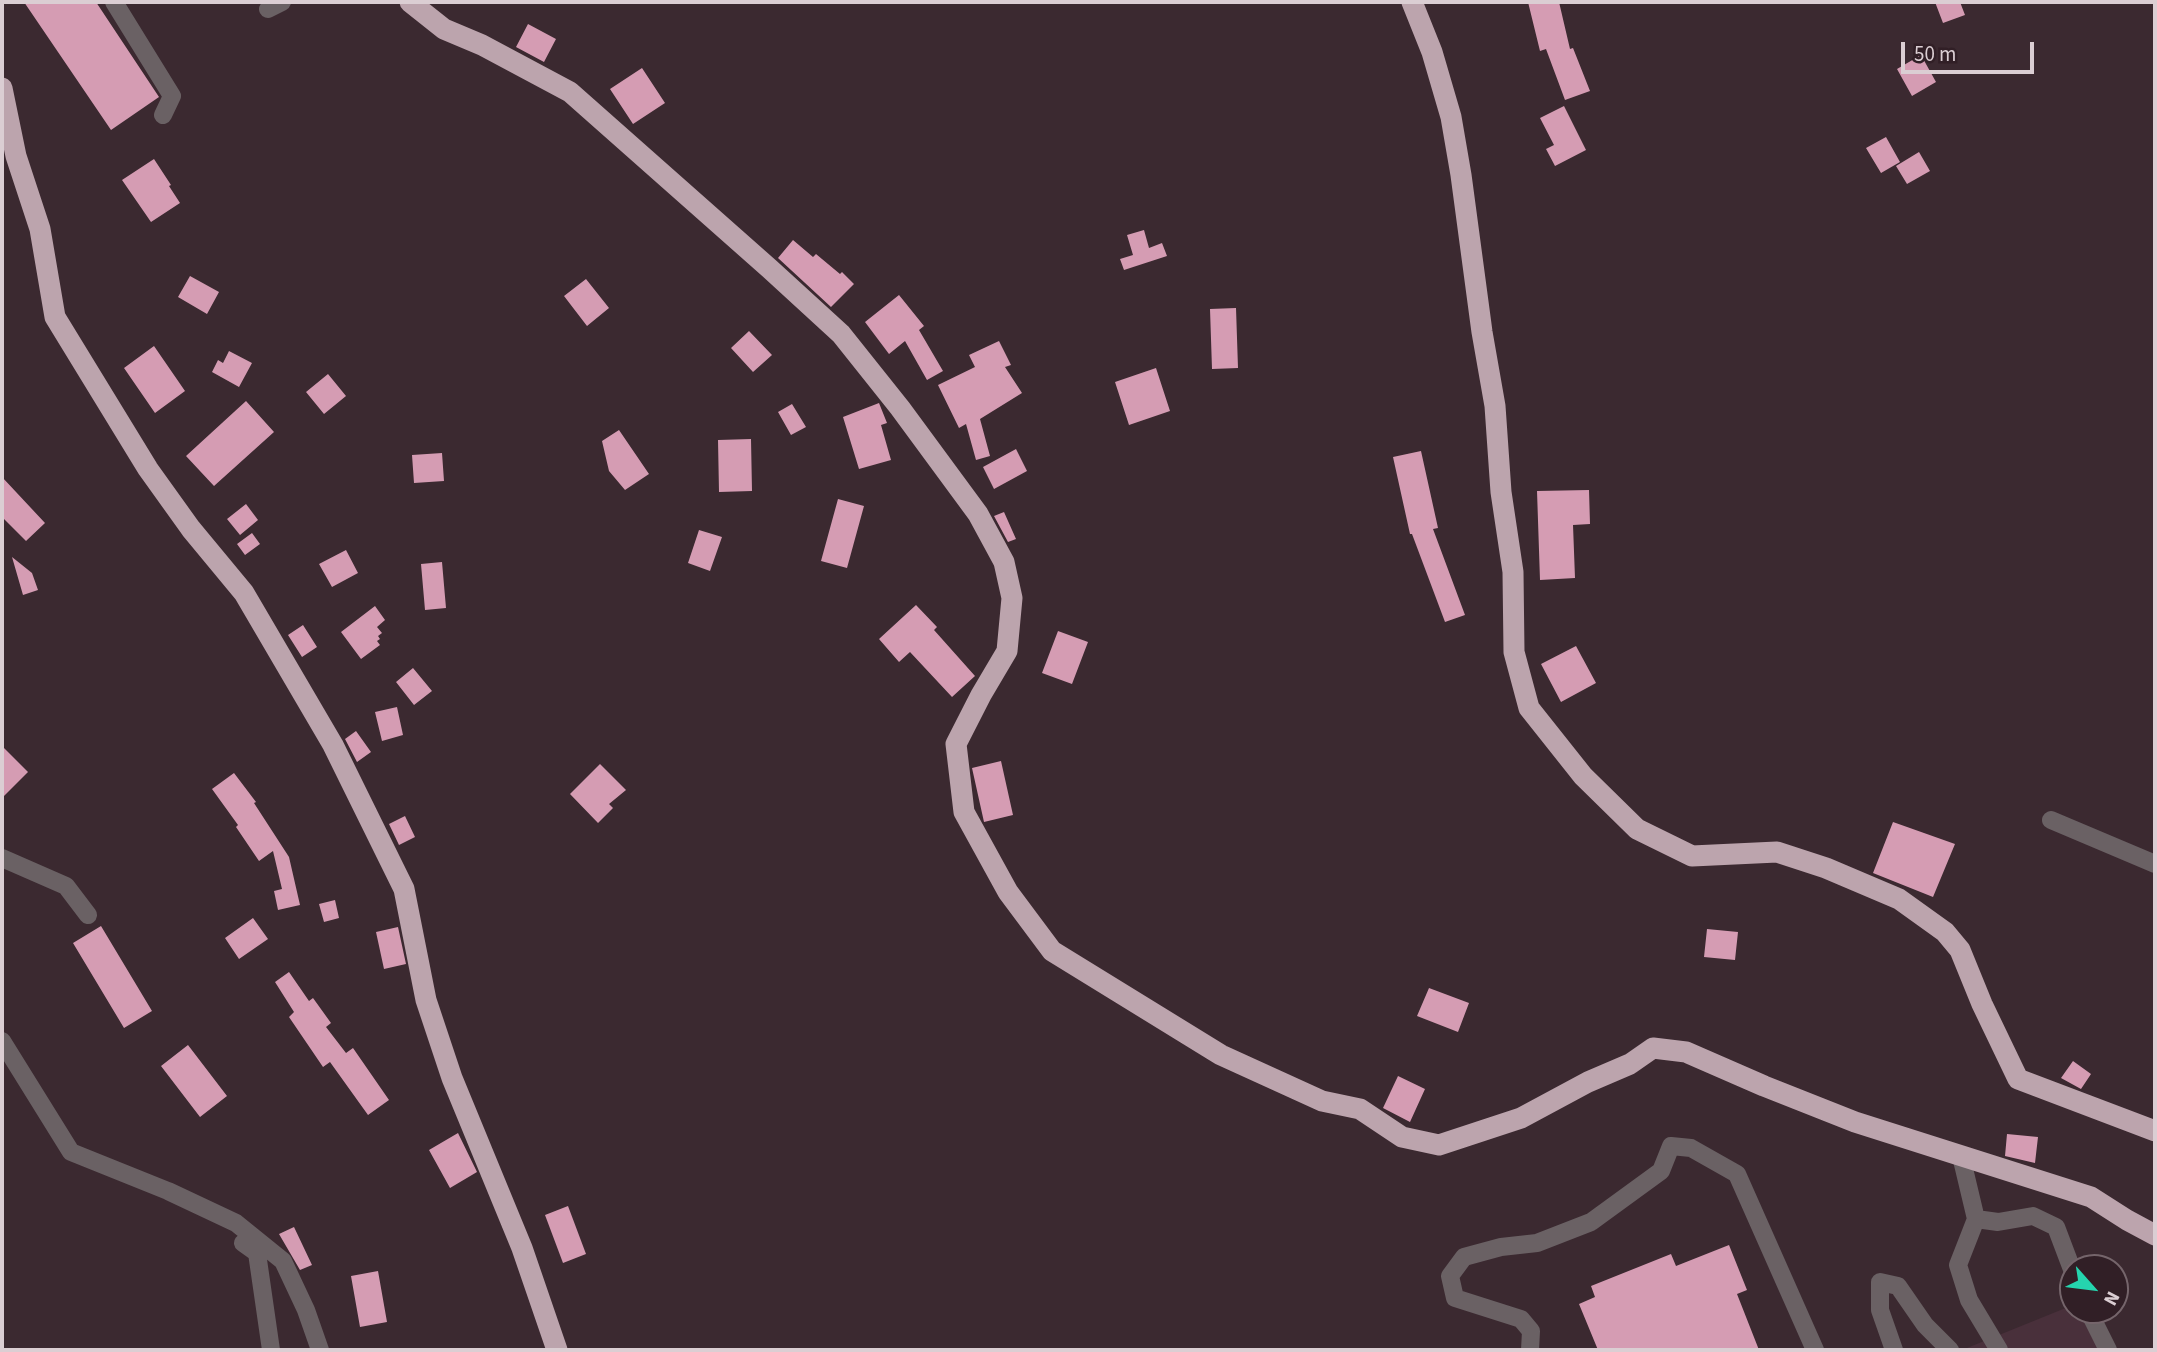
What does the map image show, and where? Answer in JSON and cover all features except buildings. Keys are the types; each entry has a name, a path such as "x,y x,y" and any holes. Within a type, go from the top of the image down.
{"highway":[{"path":"410,2 444,29 482,44 570,92 770,269 841,334 900,408 978,514 1004,562 1012,598 1007,651 957,744 964,812 1008,892 1052,951 1221,1055 1322,1101 1360,1109 1402,1138 1439,1144 1521,1118 1588,1082 1630,1064 1653,1048 1686,1052 1855,1122 2091,1197 2155,1235"},
{"path":"1412,2 1432,52 1447,104 1461,175 1495,406 1501,492 1513,572 1514,652 1530,708 1583,776 1637,829 1692,856 1777,852 1826,868 1899,899 1945,932 1960,950 2018,1079 2155,1131"},
{"path":"2,89 16,156 40,229 55,317 148,469 191,529 244,593 333,745 404,889 426,1000 452,1078 522,1248 557,1350"}],"street":[{"path":"114,2 172,96 163,115"},
{"path":"2051,820 2155,864"},
{"path":"2,858 66,886 88,915"},
{"path":"2,1041 71,1152 168,1191 236,1223 283,1261 306,1310 320,1350"},
{"path":"1530,1350 1531,1331 1521,1319 1455,1298 1450,1276 1464,1257 1501,1247 1537,1243 1591,1222 1661,1171 1671,1146 1691,1148 1737,1174 1815,1350"},
{"path":"1961,1156 1976,1219 1958,1265 1969,1300 1999,1350"},
{"path":"168,1191 257,1253 271,1350"},
{"path":"1976,1219 1998,1222 2033,1216 2056,1227 2066,1254"},
{"path":"1895,1350 1880,1310 1880,1282 1898,1286 1925,1325 1950,1350"},
{"path":"2095,1324 2108,1350"}],"shaded area":[{"path":"2059,1311 2059,1324 2095,1324 2108,1350 1962,1350"}]}
